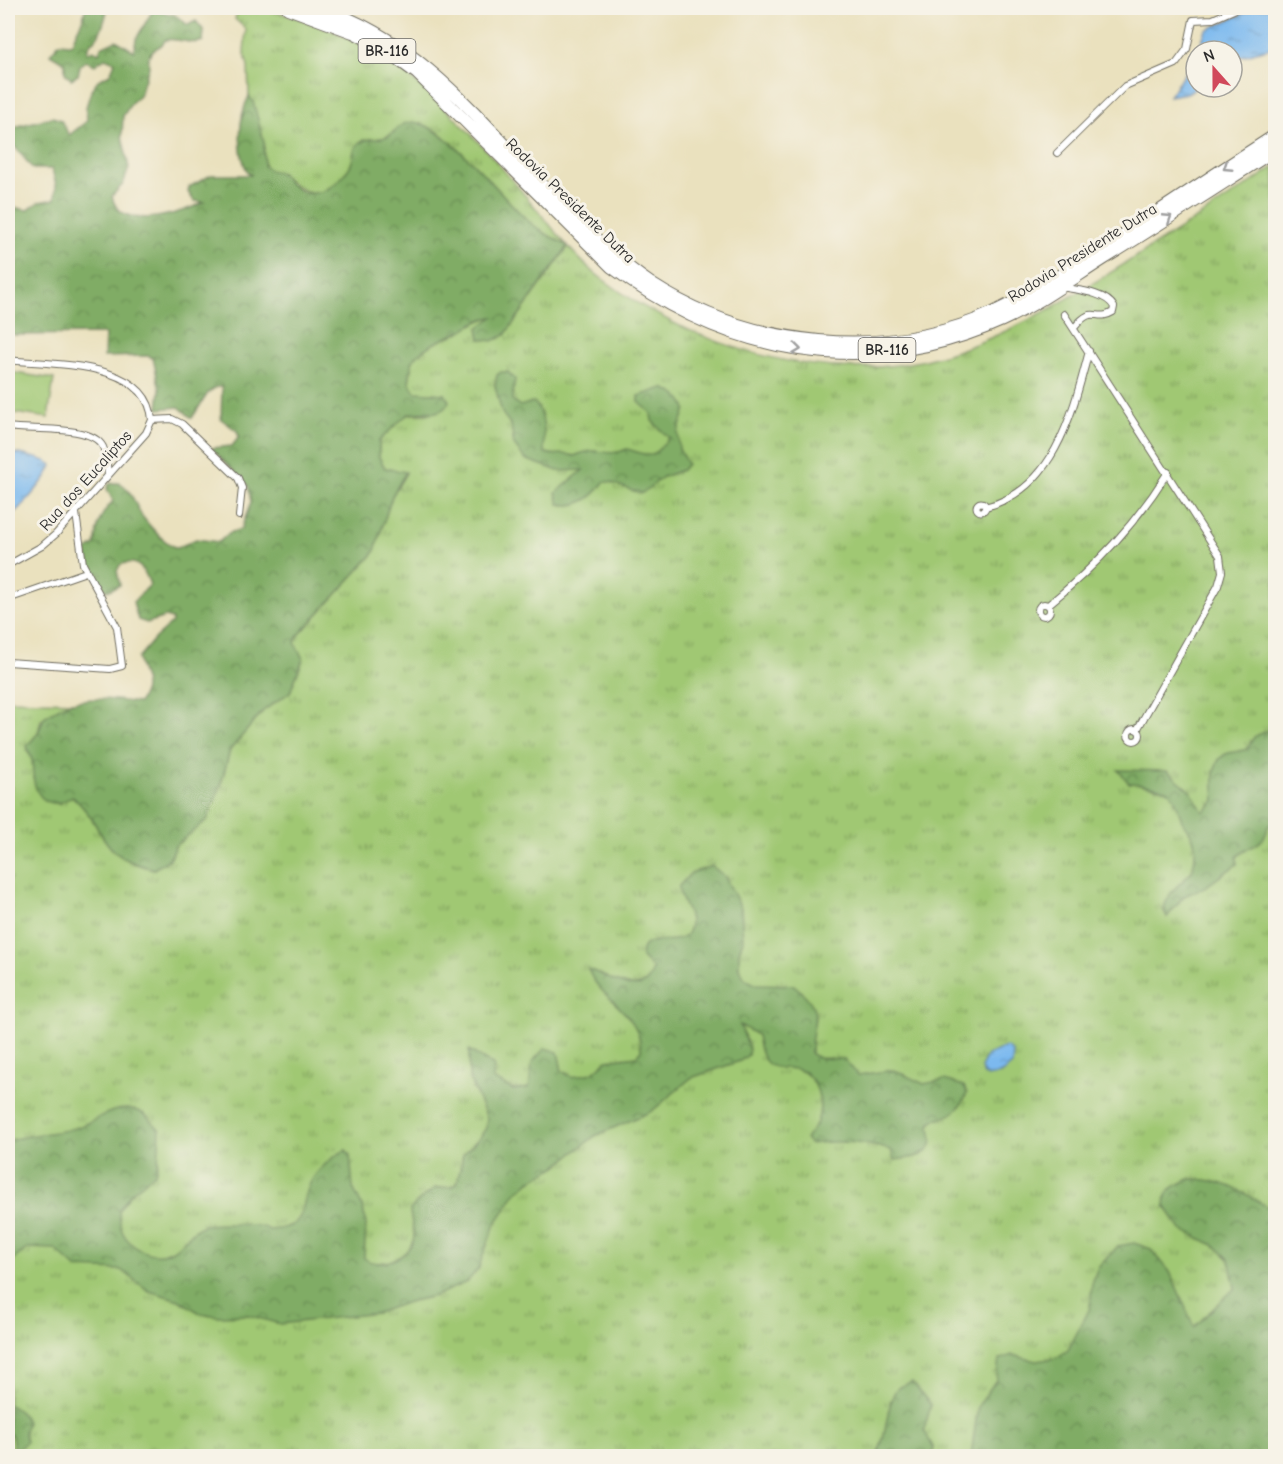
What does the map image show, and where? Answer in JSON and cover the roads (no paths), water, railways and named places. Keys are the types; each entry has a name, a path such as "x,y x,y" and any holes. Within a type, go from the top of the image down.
{"highway":[{"name":"Rodovia Presidente Dutra","path":"288,8 353,32 387,51 417,72 473,120 612,267 636,285 693,318 730,333 763,343 818,351 852,352 911,347 958,336 1002,320 1060,287 1275,148"},
{"name":"Rodovia Presidente Dutra","path":"320,8 362,24 406,50 449,87 473,120"},
{"name":"Rodovia Presidente Dutra","path":"510,158 600,243 635,272 677,299 704,312 761,332 821,340 863,342 893,340 953,327 990,314 1021,299 1053,281 1275,135"}],"street":[{"path":"1057,153 1125,86 1176,64 1187,49 1193,20 1213,19 1238,8"},
{"path":"1060,287 1101,297 1114,305 1114,310 1110,314 1086,315 1074,328"},
{"path":"1065,314 1218,551 1222,572 1218,586 1137,730"},
{"path":"985,507 1001,502 1016,493 1055,450 1068,427 1089,351"},
{"path":"8,360 117,374 143,396 152,420 171,419 182,424 234,473 242,488 239,516"},
{"name":"Rua dos Eucaliptos","path":"8,565 42,546 146,433 152,420"},
{"path":"8,427 74,431 92,436 102,445 108,476"},
{"path":"1048,605 1119,541 1168,472"},
{"path":"8,662 110,669 122,666 123,658 117,627 86,573 80,553 75,512"},
{"path":"8,599 86,573"}],"water":[{"path":"1256,8 1275,8 1275,45 1273,47 1244,55 1244,39 1203,39 1206,30"},
{"path":"1184,74 1184,94 1169,96"},
{"path":"8,454 39,459 52,465 33,493 8,517"},
{"path":"1006,1047 1013,1052 1012,1065 996,1075 984,1075 981,1068 987,1055"}]}
